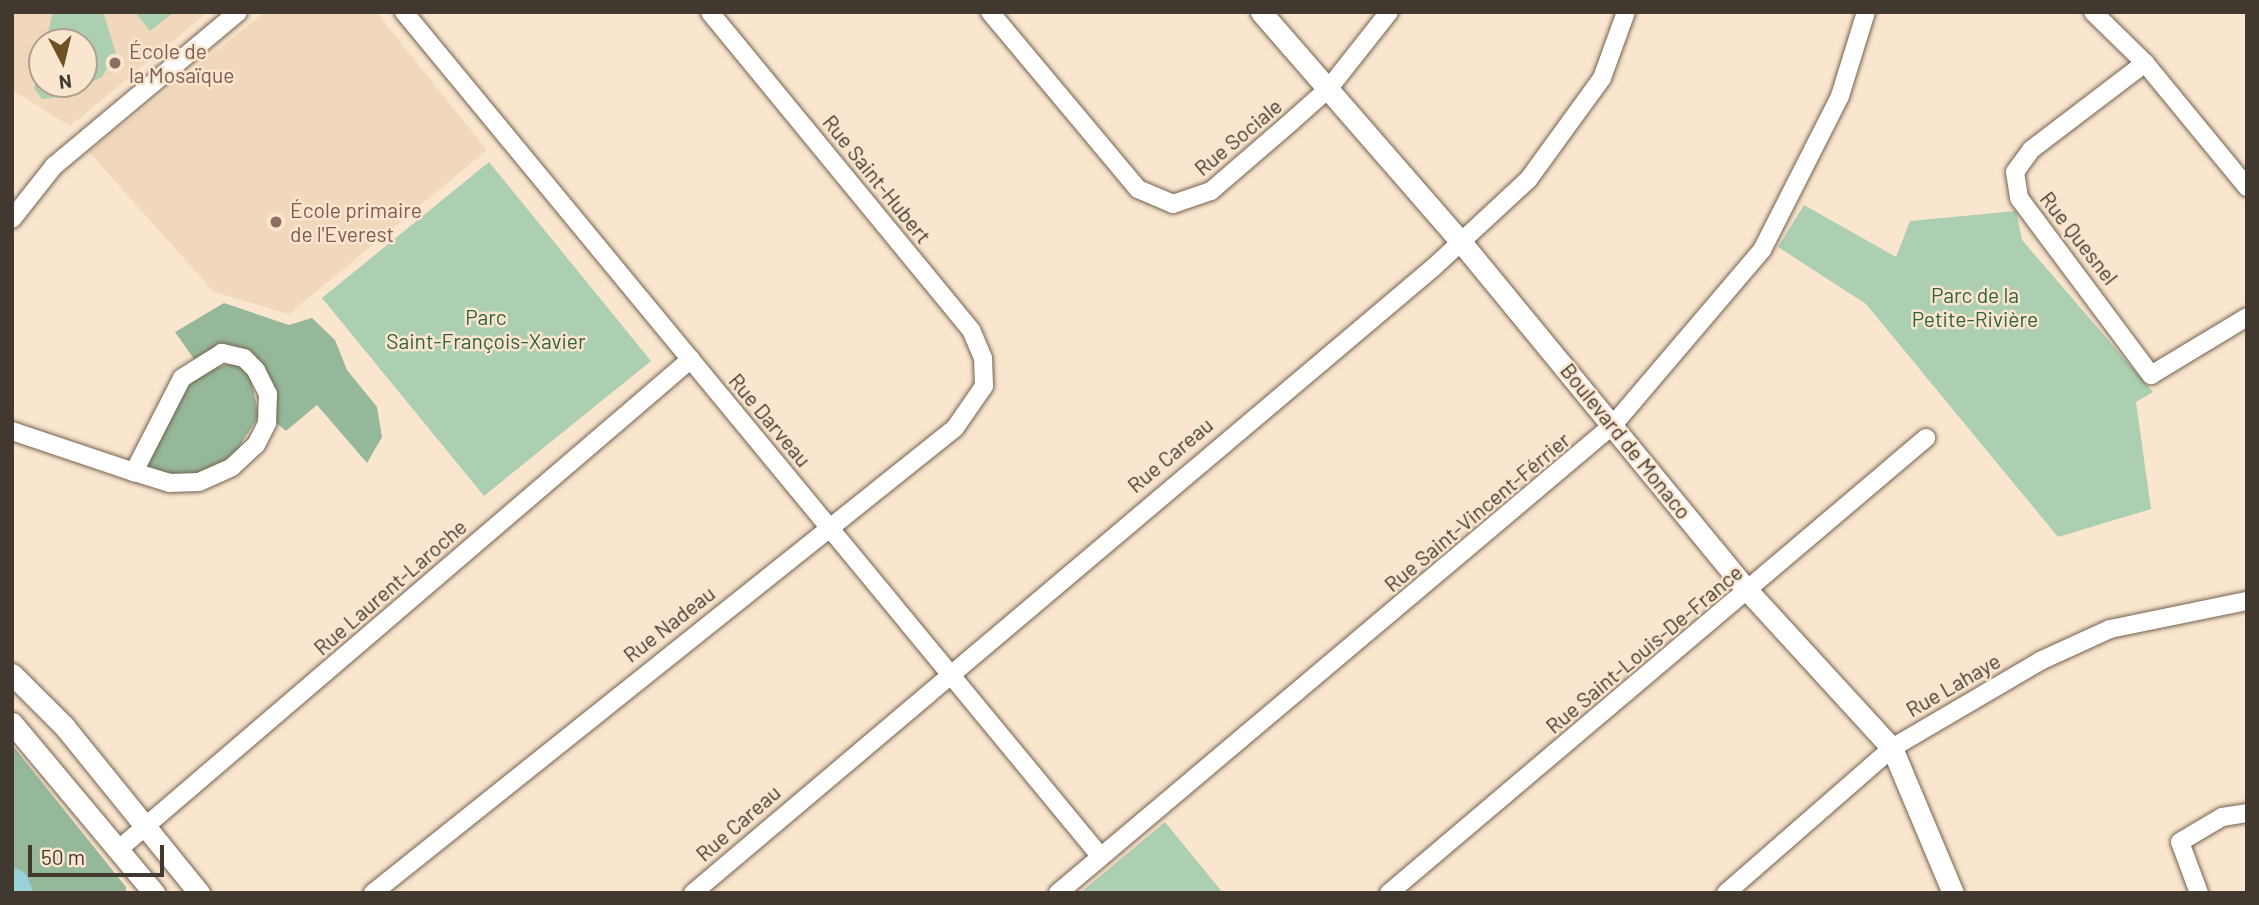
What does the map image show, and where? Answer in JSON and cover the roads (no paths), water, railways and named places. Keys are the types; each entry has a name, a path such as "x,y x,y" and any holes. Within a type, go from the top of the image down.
{"street":[{"path":"12,219 54,166 238,12"},
{"name":"Rue Darveau","path":"404,12 1101,857"},
{"name":"Rue Saint-Hubert","path":"710,12 971,330 983,358 984,386"},
{"name":"Rue Sociale","path":"990,12 1139,189 1157,201 1192,202 1212,191 1329,88 1389,12"},
{"name":"Boulevard de Monaco","path":"1261,12 1461,242 1748,591 1892,748 1953,893"},
{"name":"Rue Careau","path":"693,893 947,673 1461,242 1528,180 1602,78 1626,12"},
{"name":"Rue Saint-Vincent-Férrier","path":"1058,893 1613,425 1762,250 1840,96 1867,12"},
{"path":"2093,12 2145,63 2247,187"},
{"name":"Rue Quesnel","path":"2145,63 2031,150 2015,172 2018,198 2151,375 2247,317"},
{"path":"12,430 134,472 169,483 199,482 232,467 256,445 267,423 268,394 256,370 244,358 222,353 191,370 134,472"},
{"name":"Rue Laurent-Laroche","path":"119,849 691,359"},
{"name":"Rue Nadeau","path":"373,893 955,428 984,386"},
{"name":"Rue Saint-Louis-De-France","path":"1389,893 1926,438"},
{"name":"Rue Lahaye","path":"1726,893 1892,748 2040,661 2110,629 2247,601"},
{"path":"12,674 38,697 199,893"},
{"path":"12,723 154,893"},
{"path":"2199,893 2180,842 2222,817 2247,813"}],"waterway":[{"path":"12,884 16,893"}],"place":[{"name":"École de la Mosaïque","path":"115,63"},
{"name":"École primaire de l'Everest","path":"276,222"}],"park label":[{"name":"Parc de la Petite-Rivière","path":"1975,307"},
{"name":"Parc Saint-François-Xavier","path":"486,329"}]}
